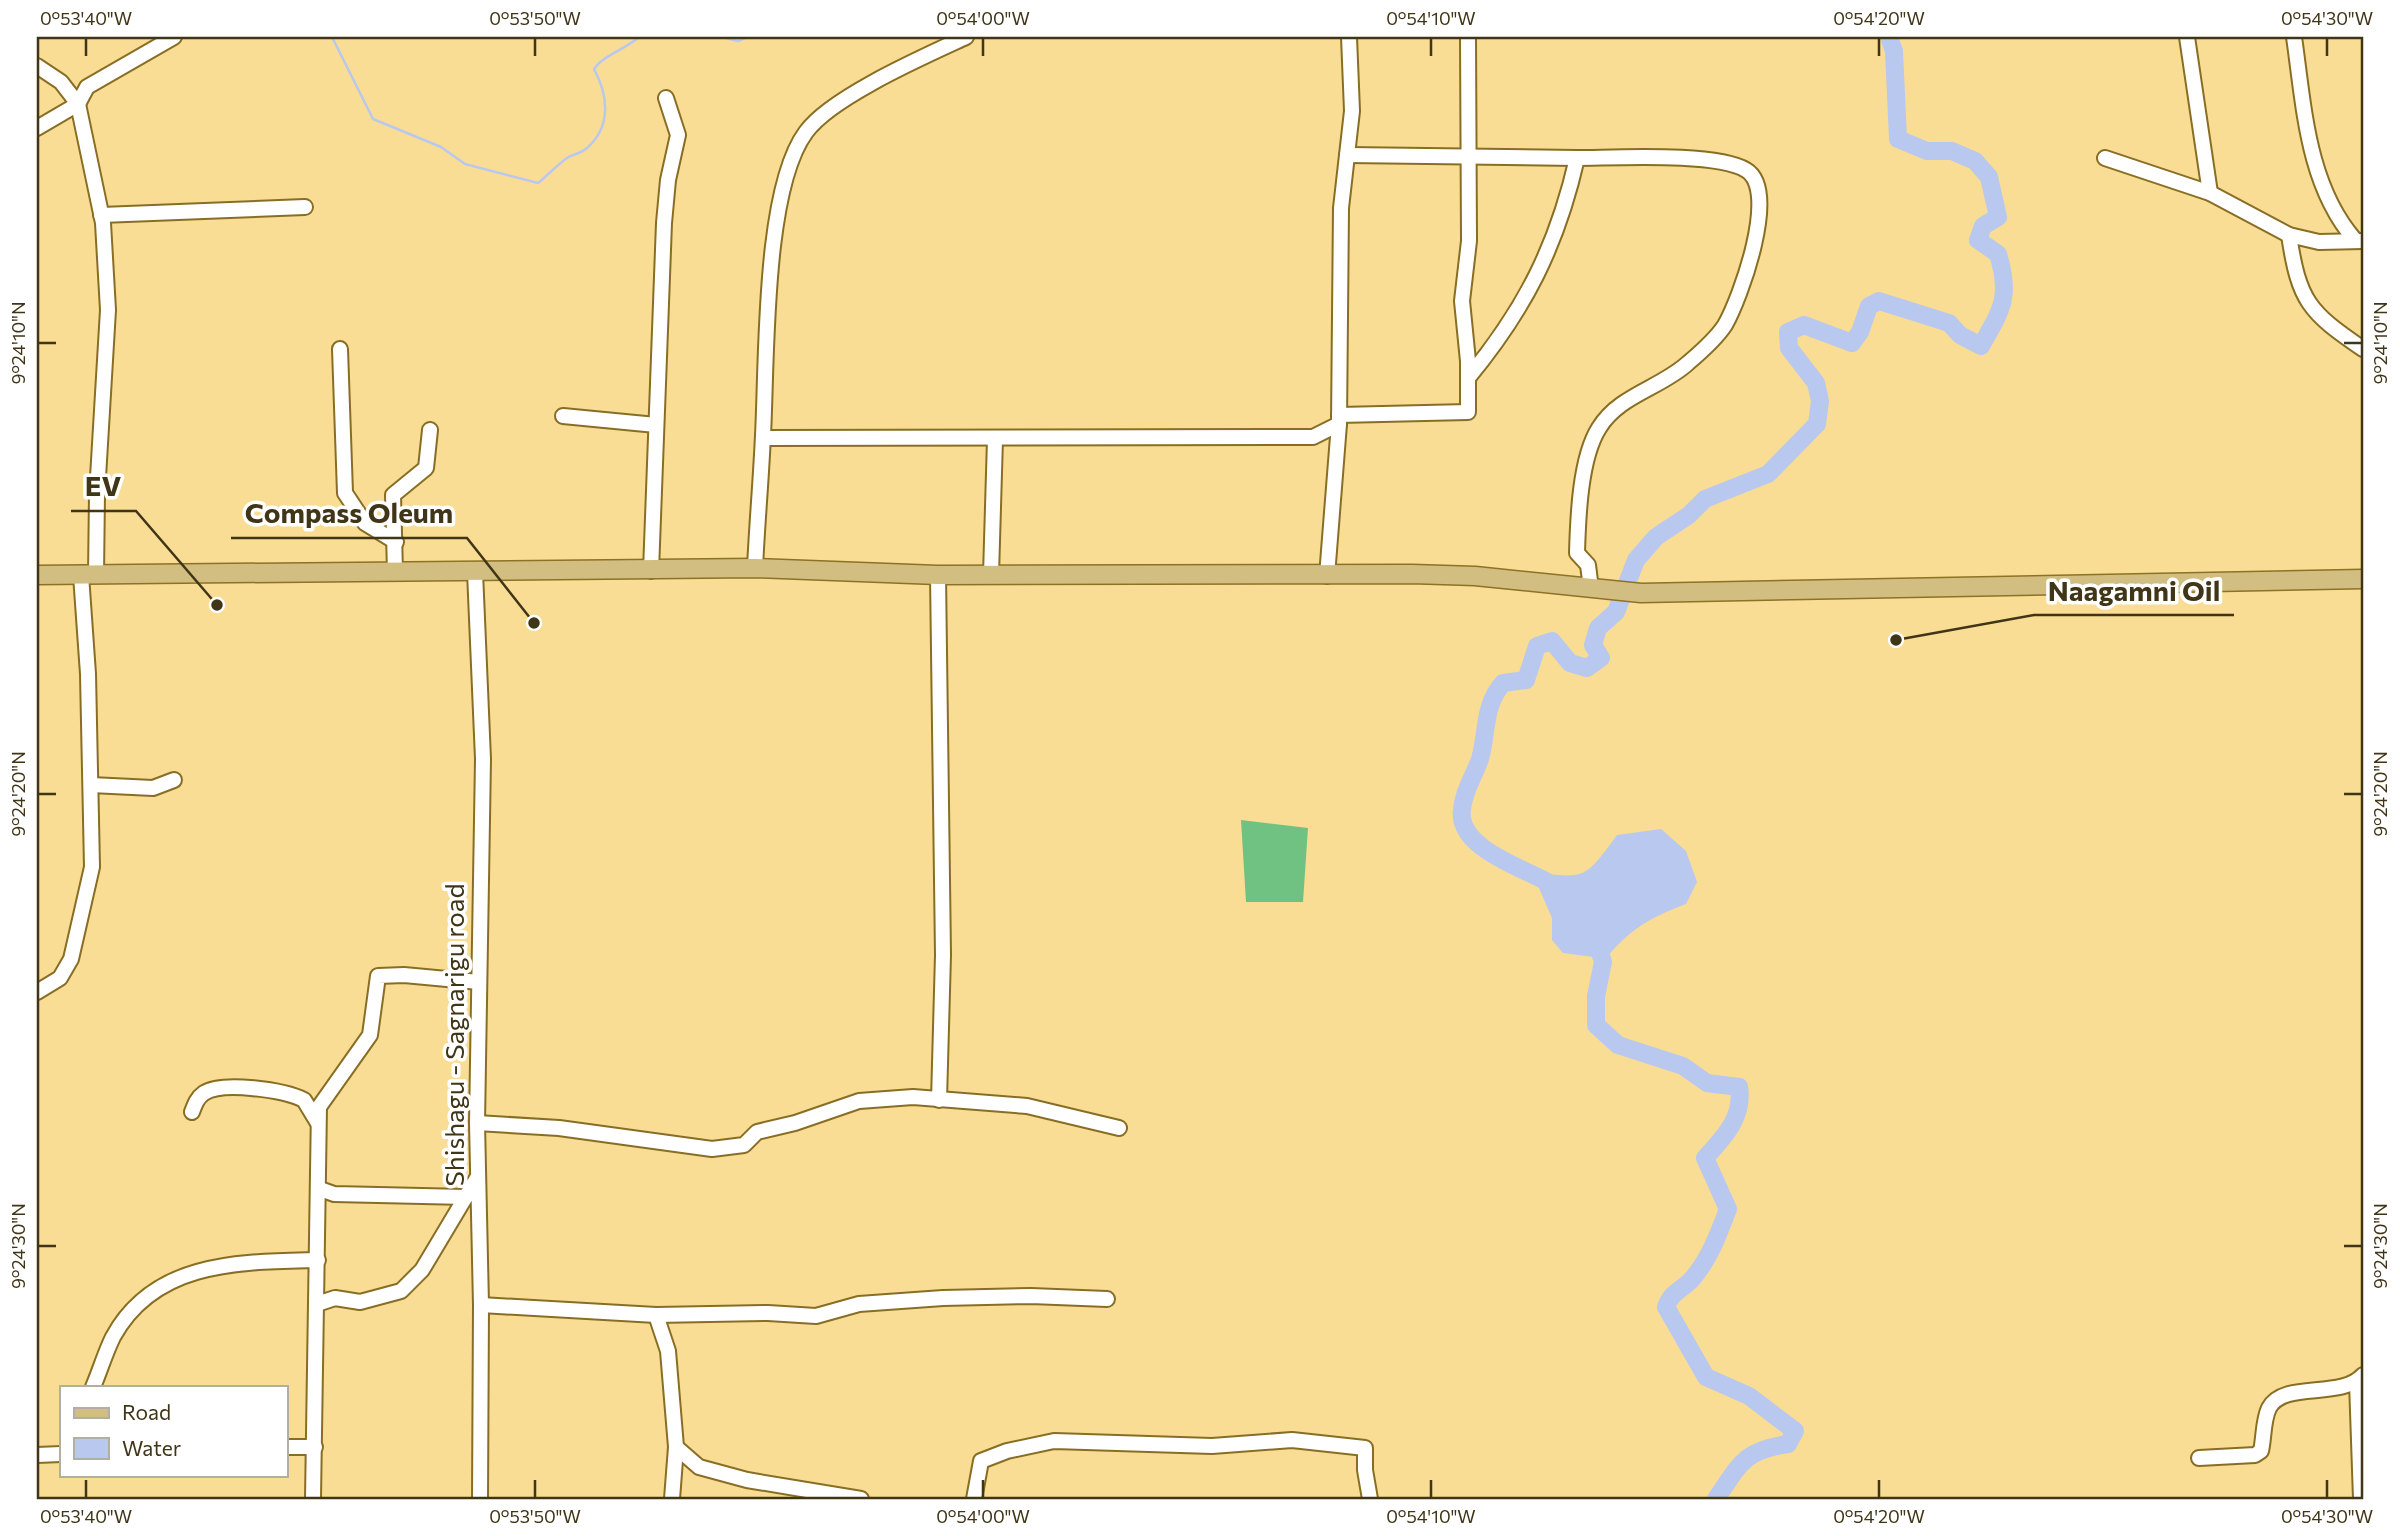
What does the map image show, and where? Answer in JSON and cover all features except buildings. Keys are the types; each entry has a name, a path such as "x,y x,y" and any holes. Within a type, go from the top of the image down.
{"main road":[{"path":"37,575 755,568 938,575 1475,576 1641,593 2363,579"}],"street":[{"path":"37,128 78,104 87,87 174,37"},
{"path":"755,568 773,260 780,209 793,153 807,130 830,110 885,77 966,37"},
{"path":"1327,576 1339,419 1341,208 1352,111 1349,37"},
{"path":"1313,437 1339,419 1468,412 1462,301 1469,241 1468,37"},
{"path":"2187,37 2210,193"},
{"path":"2294,37 2304,114 2317,168 2332,210 2359,241"},
{"path":"37,66 61,82 78,104 101,215 108,310 97,494 88,575 92,867 71,960 60,978 37,992"},
{"path":"651,571 665,212 668,180 678,135 666,99"},
{"path":"1347,155 1691,160 1745,169 1754,177 1758,191 1756,239 1741,291 1724,326 1697,355 1668,379 1624,402 1600,425 1590,443 1577,553 1588,565 1591,589"},
{"path":"1468,378 1506,331 1527,295 1565,211 1577,158"},
{"path":"2105,158 2210,193 2289,235 2319,242 2359,241"},
{"path":"101,215 305,207"},
{"path":"2289,235 2293,260 2311,309 2322,321 2363,349"},
{"path":"340,349 345,493 365,523 396,542"},
{"path":"563,416 656,425"},
{"path":"395,572 394,492 426,468 430,430"},
{"path":"763,438 1313,437 1336,450"},
{"path":"991,575 995,439"},
{"name":"Shishagu - Sagnarigu road","path":"474,572 483,759 477,1123 481,1305 480,1499"},
{"path":"938,575 943,955 939,1100"},
{"path":"91,785 153,788 174,780"},
{"path":"313,1499 320,1189 318,1124 321,1100 370,1035 375,1017 378,976 404,975 479,982"},
{"path":"192,1112 197,1099 211,1090 267,1090 304,1100 318,1124"},
{"path":"477,1123 559,1128 712,1149 744,1145 757,1132 795,1123 859,1101 913,1097 1027,1106 1119,1128"},
{"path":"317,1304 335,1297 360,1302 401,1292 422,1270 478,1177"},
{"path":"320,1189 334,1194 466,1197"},
{"path":"93,1386 113,1338 129,1314 150,1293 171,1279 242,1263 318,1260"},
{"path":"481,1305 656,1315 768,1313 816,1316 859,1304 943,1298 1031,1296 1107,1299"},
{"path":"656,1315 668,1351 676,1447 672,1499"},
{"path":"2199,1458 2255,1455 2261,1451 2268,1409 2279,1399 2360,1379 2361,1499"},
{"path":"974,1499 981,1461 1007,1451 1054,1441 1212,1446 1292,1440 1365,1448 1365,1470 1370,1499"},
{"path":"41,1455 60,1443"},
{"path":"287,1447 315,1447"},
{"path":"676,1447 699,1467 747,1480 860,1499"},
{"path":"41,1455 60,1454"}],"green space":[{"path":"1241,820 1308,828 1303,902 1246,902"}],"water":[{"path":"1661,829 1686,851 1697,882 1686,904 1640,926 1621,941 1603,962 1594,957 1563,953 1552,940 1552,918 1532,872 1564,875 1583,873 1598,860 1617,835"}],"waterway":[{"path":"332,37 373,119 441,147 465,164 538,183 563,161 585,150 595,139 604,120 605,100 594,69 602,60 639,37"},
{"path":"722,37 738,41 747,37"},
{"path":"1551,884 1509,864 1480,846 1463,823 1463,802 1480,759 1489,710 1503,683 1526,680 1537,646 1552,641 1570,663 1587,668 1601,658 1593,645 1598,628 1616,612 1636,560 1656,537 1689,515 1705,499 1768,474 1817,424 1820,401 1816,383 1789,348 1788,332 1804,325 1852,343 1860,332 1869,306 1879,301 1949,323 1960,335 1981,346 1999,312 2004,281 1998,254 1978,240 1983,226 1998,217 1989,177 1975,161 1952,151 1927,151 1898,139 1894,51 1889,37"},
{"path":"1596,940 1603,962 1596,996 1596,1025 1618,1045 1683,1066 1707,1083 1739,1087 1738,1108 1731,1126 1705,1158 1728,1209 1704,1263 1692,1279 1674,1294 1666,1307 1706,1377 1749,1396 1795,1431 1788,1444 1762,1450 1744,1461 1716,1499"}],"place":[{"name":"EV","path":"217,605"},
{"name":"Compass Oleum","path":"534,623"},
{"name":"Naagamni Oil","path":"1896,640"}]}
